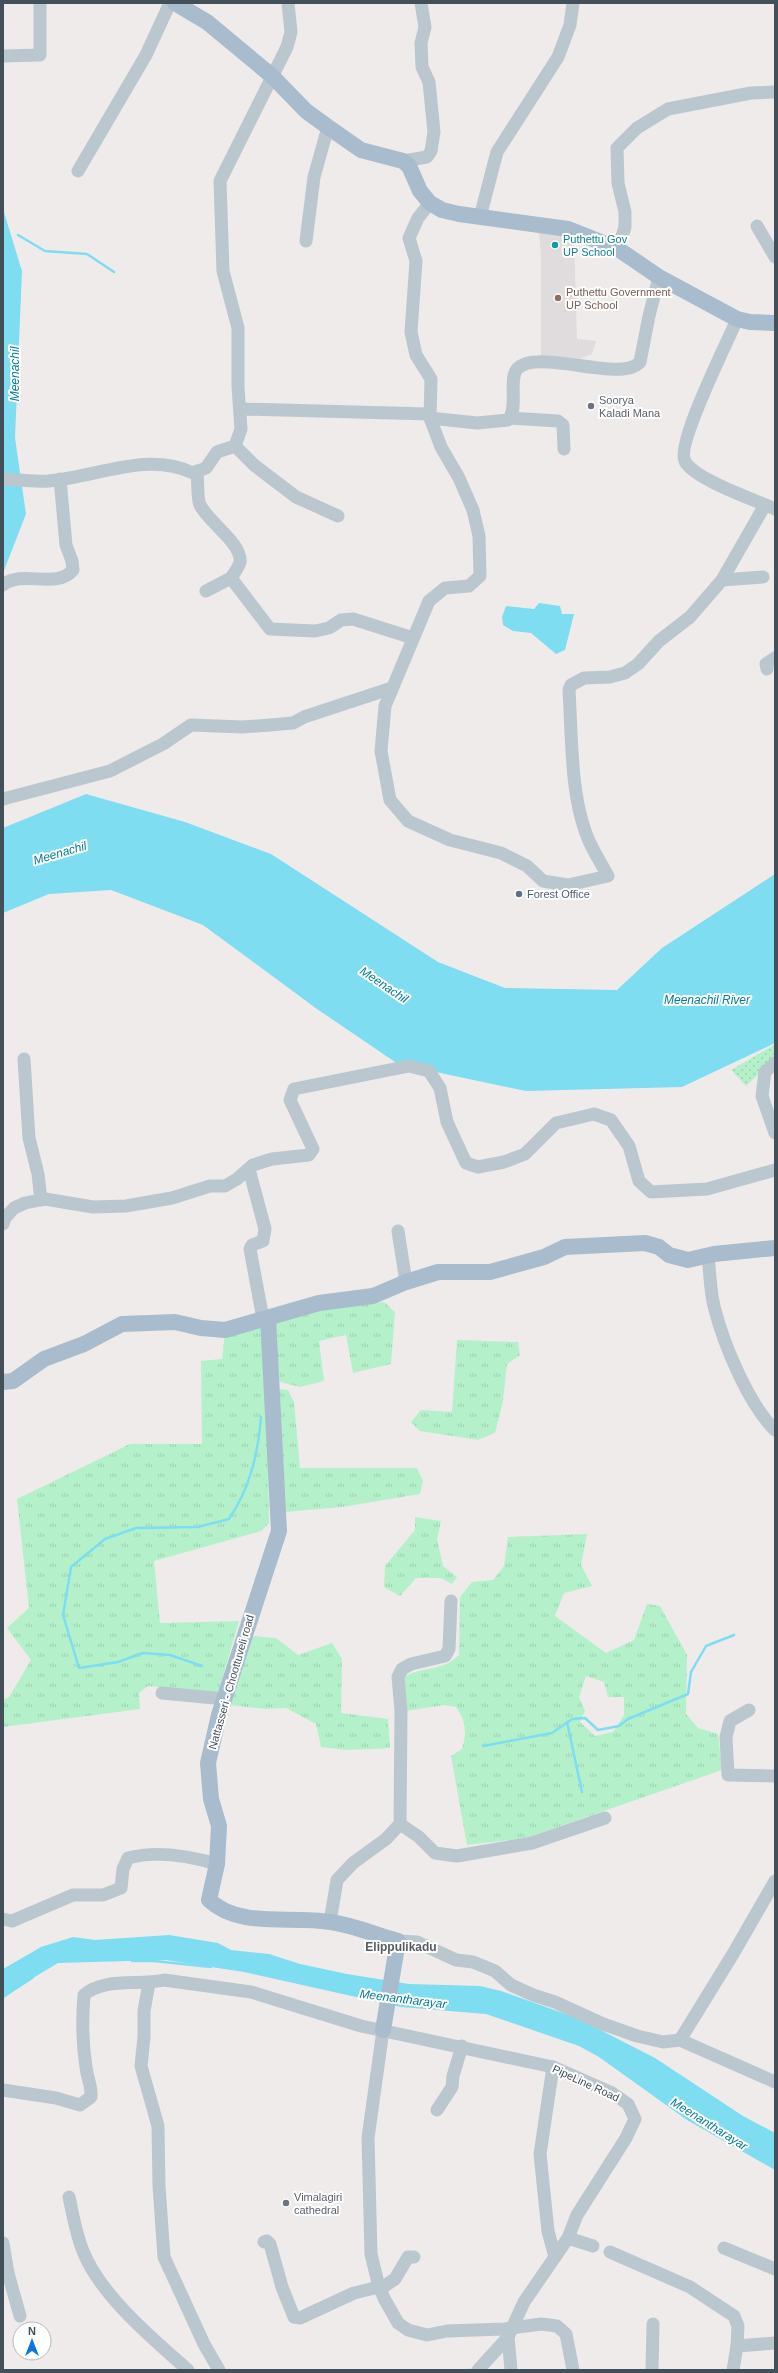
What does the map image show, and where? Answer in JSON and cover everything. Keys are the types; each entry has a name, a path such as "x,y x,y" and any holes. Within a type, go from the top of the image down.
{"main road":[{"path":"175,3 207,22 272,76 306,111 361,150 403,161 409,166 420,192 430,203 442,210 480,217 568,229 618,249 659,277 737,319 750,322 775,323"},
{"path":"3,1382 13,1382 44,1359 84,1344 122,1324 175,1322 202,1328 225,1330 319,1303 373,1296 406,1282 438,1272 490,1272 544,1257 565,1247 645,1243 659,1247 669,1255 688,1260 708,1256 775,1248"},
{"name":"Nattasseri - Choottuveli road","path":"265,1319 280,1531 225,1700 208,1763 211,1799 219,1826 217,1864 209,1900 217,1907 254,1918 330,1922 398,1941"},
{"path":"383,2030 398,1941"}],"street":[{"path":"3,56 40,55 40,3"},
{"path":"78,171 146,55 170,3"},
{"path":"236,446 241,428 241,409 238,387 238,328 223,271 220,181 287,47 290,32 288,3"},
{"path":"403,161 427,157 431,151 434,132 429,82 422,68 421,43 425,27 421,3"},
{"path":"480,217 497,152 558,57 570,25 573,3"},
{"path":"618,249 625,227 625,212 618,183 617,148 626,137 668,109 751,93 775,92"},
{"path":"306,241 314,177 328,127"},
{"path":"430,203 418,218 409,238 416,261 411,332 416,355 431,379 430,416 441,447 459,478 473,510 479,536 480,576 470,586 445,588 429,601 412,638 385,706 381,751 390,800 408,821 450,840 501,853 527,866 543,881 568,885 608,876 590,843 578,799 572,745 569,690 571,685 584,678 610,678 625,673 638,664 659,641 690,617 722,580 770,507 695,473 684,462 683,457 683,452 691,426 713,369 728,341 737,319"},
{"path":"757,226 775,256"},
{"path":"510,418 514,376 517,369 526,364 541,362 614,369 637,365 640,362 648,316 659,277"},
{"path":"241,409 430,416 477,423 508,420 510,418 558,421 563,425 564,449"},
{"path":"3,479 60,479 142,464 178,466 193,473 206,468 217,452 236,446"},
{"path":"236,446 260,470 296,497 338,516"},
{"path":"197,471 199,503 209,520 228,538 239,552 240,563 231,578 206,591"},
{"path":"3,585 9,580 37,578 54,580 68,576 73,570 72,561 66,545 60,479"},
{"path":"231,578 270,629 315,631 328,628 341,620 353,618 412,638"},
{"path":"722,580 763,578"},
{"path":"767,668 766,664 775,658"},
{"path":"3,799 110,771 163,744 191,725 242,727 293,723 304,717 392,688"},
{"path":"24,1059 29,1138 38,1174 41,1200"},
{"path":"775,1063 764,1072 762,1096 775,1132"},
{"path":"3,1224 5,1218 14,1208 25,1203 41,1200 64,1201 93,1207 126,1206 172,1198 210,1186 225,1186 249,1169 272,1159 309,1155 313,1149 290,1100 294,1089 409,1066 429,1071 440,1088 447,1122 466,1163 478,1167 504,1162 525,1154 556,1123 594,1114 610,1120 630,1146 639,1181 651,1192 707,1189 775,1170"},
{"path":"249,1169 265,1229 263,1241 252,1245 250,1249 265,1319"},
{"path":"398,1231 406,1282"},
{"path":"708,1256 714,1309 728,1351 752,1398 775,1430"},
{"path":"330,1922 336,1880 353,1863 386,1839 400,1824 401,1711 398,1677 402,1668 410,1664 445,1656 449,1649 451,1601"},
{"path":"162,1692 225,1700"},
{"path":"749,1710 730,1721 726,1737 728,1776 775,1776"},
{"path":"400,1824 419,1837 435,1853 457,1856 532,1843 605,1818"},
{"path":"3,1919 12,1921 73,1895 103,1895 121,1888 123,1869 128,1858 143,1853 173,1855 217,1864"},
{"path":"775,1881 733,1954 680,2040 775,2082"},
{"name":"Nattasseri - Choottuveli road","path":"398,1941 417,1942 456,1960 473,1962 494,1971 512,1985 533,1995 555,2002 603,2024 637,2036 663,2042 680,2040"},
{"name":"PipeLine Road","path":"3,2090 56,2098 80,2105 85,2102 91,2097 92,2092 86,2068 82,2032 84,1995 91,1988 100,1986 149,1983 164,1980 250,1992 361,2026 462,2046 553,2067 612,2093 628,2104 635,2119 626,2138 577,2215 568,2238 524,2302 510,2333 478,2370"},
{"path":"149,1983 144,2011 144,2037 141,2066 158,2126 159,2186 164,2257 201,2337 219,2370"},
{"path":"383,2030 368,2138 371,2254 379,2288 398,2323 408,2330 427,2335 447,2331 510,2333 541,2324 557,2326 562,2329 568,2341 573,2370"},
{"path":"437,2110 452,2087 452,2076 462,2046"},
{"path":"553,2067 540,2154 548,2230 555,2257"},
{"path":"69,2197 83,2251 95,2272 132,2320 188,2370"},
{"path":"568,2238 593,2246"},
{"path":"264,2242 267,2241 270,2244 282,2287 294,2317 300,2318 354,2292 379,2288 395,2279 408,2257 414,2257"},
{"path":"3,2243 6,2275 20,2316"},
{"path":"724,2248 775,2269"},
{"path":"610,2252 690,2287 734,2316 738,2326 734,2370"},
{"path":"652,2370 653,2324"},
{"path":"510,2333 511,2370"},
{"path":"737,2346 775,2344"}],"shaded area":[{"name":"Puthettu Government UP School","path":"539,229 574,235 577,339 596,341 592,354 580,359 541,359 541,257"}],"green space":[{"path":"774,1045 775,1059 746,1086 731,1070"},
{"path":"384,1302 395,1312 391,1364 353,1373 346,1335 319,1341 324,1381 300,1387 277,1381 276,1321 339,1305"},
{"path":"266,1326 269,1523 261,1531 154,1561 160,1623 239,1621 218,1693 148,1686 139,1693 140,1709 3,1727 3,1700 9,1697 31,1660 7,1628 29,1608 17,1499 130,1444 202,1444 201,1361 222,1359 225,1334"},
{"path":"457,1340 518,1342 520,1355 507,1364 503,1401 495,1433 478,1440 420,1431 411,1422 421,1410 452,1412"},
{"path":"278,1389 288,1390 294,1402 300,1468 417,1468 423,1481 420,1494 342,1507 285,1512"},
{"path":"415,1517 441,1521 437,1539 443,1566 457,1577 452,1584 441,1578 416,1578 400,1596 384,1587 385,1566 415,1530"},
{"path":"587,1534 581,1565 592,1586 564,1593 555,1616 606,1653 634,1640 647,1604 660,1606 687,1655 686,1714 698,1728 718,1734 722,1770 526,1838 467,1845 451,1756 462,1749 465,1738 464,1722 456,1707 444,1705 406,1711 403,1678 417,1671 438,1667 452,1661 459,1655 460,1597 472,1582 493,1580 504,1566 508,1537","holes":["586,1676 604,1682 608,1697 624,1697 624,1715 613,1732 595,1736 580,1722 585,1711 579,1697"]},
{"path":"251,1636 276,1638 298,1655 332,1643 342,1659 341,1713 388,1719 390,1748 347,1750 321,1747 316,1724 286,1708 266,1709 229,1705"}],"water":[{"name":"Meenachil","path":"3,209 22,271 15,438 26,514 3,573"},
{"path":"539,603 560,606 562,614 574,614 565,650 556,654 531,633 513,631 503,625 502,617 506,606 534,609"},
{"name":"Meenachil River","path":"86,794 185,822 271,854 438,962 505,988 617,990 662,948 775,874 775,1043 682,1087 526,1091 398,1064 317,1009 203,925 111,890 49,894 3,913 3,828"},
{"path":"169,1935 218,1943 231,1950 269,1954 300,1964 347,1974 409,1984 480,1986 501,1991 577,2018 655,2058 743,2116 775,2133 775,2170 687,2120 599,2057 579,2046 486,2014 401,2007 244,1972 166,1960 58,1963 3,1996 3,1969 41,1947 73,1937 95,1940"}],"waterway":[{"path":"18,235 45,251 87,254 114,272"},
{"path":"202,1666 170,1655 143,1653 118,1662 79,1668 63,1615 71,1567 105,1539 136,1528 198,1527 229,1519 248,1483 258,1444 261,1417"},
{"path":"483,1746 552,1733 572,1719 585,1718 598,1730 619,1726 628,1719 688,1694 691,1672 706,1646 734,1635"},
{"path":"567,1722 582,1792"},
{"name":"Meenantharayar","path":"132,1961 154,1961 211,1967"},
{"name":"Meenantharayar","path":"3,1997 32,1978"}],"place":[{"name":"Puthettu Gov UP School","path":"555,245"},
{"name":"Puthettu Government UP School","path":"558,298"},
{"name":"Soorya Kaladi Mana","path":"591,406"},
{"name":"Forest Office","path":"519,894"},
{"name":"Vimalagiri cathedral","path":"286,2203"}],"district":[{"name":"Elippulikadu","path":"401,1947"}]}
